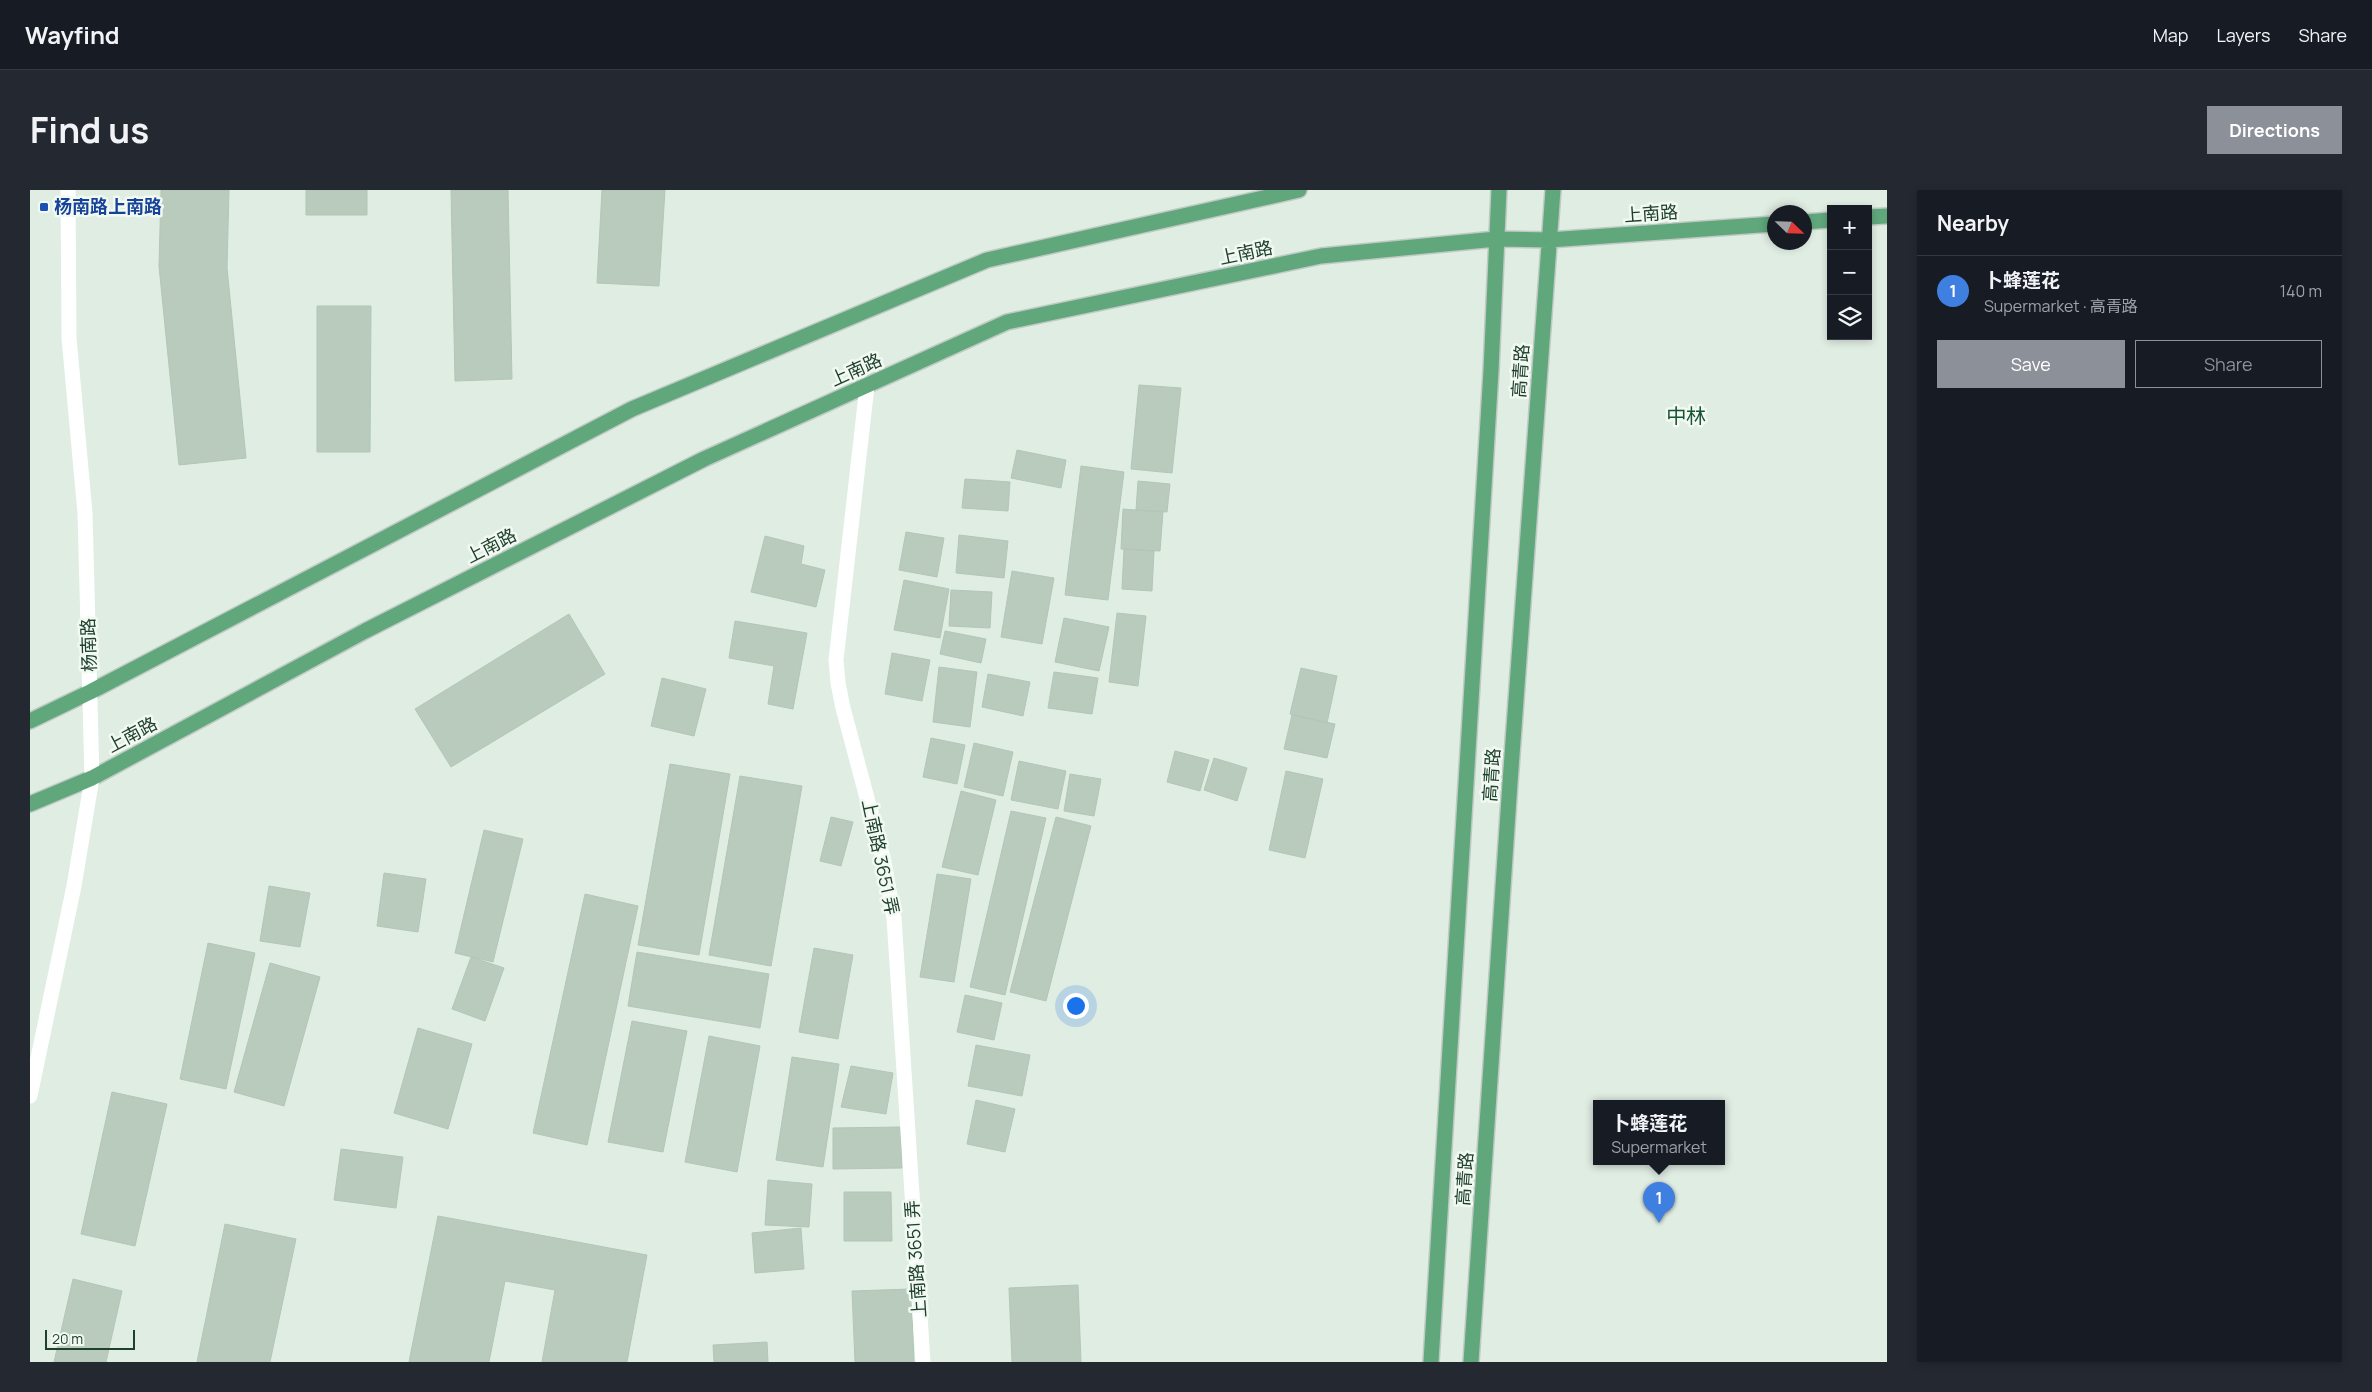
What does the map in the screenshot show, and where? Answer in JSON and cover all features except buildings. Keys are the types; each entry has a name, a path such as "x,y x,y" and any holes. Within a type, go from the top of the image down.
{"main road":[{"path":"30,721 90,692 632,409 987,260 1299,190"},
{"name":"高青路","path":"1431,1362 1491,371 1499,190"},
{"name":"高青路","path":"1472,1362 1552,190"},
{"path":"1872,217 1887,216"},
{"path":"1812,221 1827,220"},
{"name":"上南路","path":"30,804 92,778 356,635 704,458 1007,322 1321,256 1496,238 1549,240 1767,224"}],"street":[{"name":"杨南路","path":"30,1096 74,886 92,778 85,514 69,338 68,190"},
{"name":"上南路 3651 弄","path":"868,386 836,660 843,708 884,862 894,918 923,1362"}],"place":[{"name":"杨南路上南路","path":"44,207"},
{"name":"卜蜂莲花","path":"1659,1223"}],"district":[{"name":"中林","path":"1686,416"}]}
